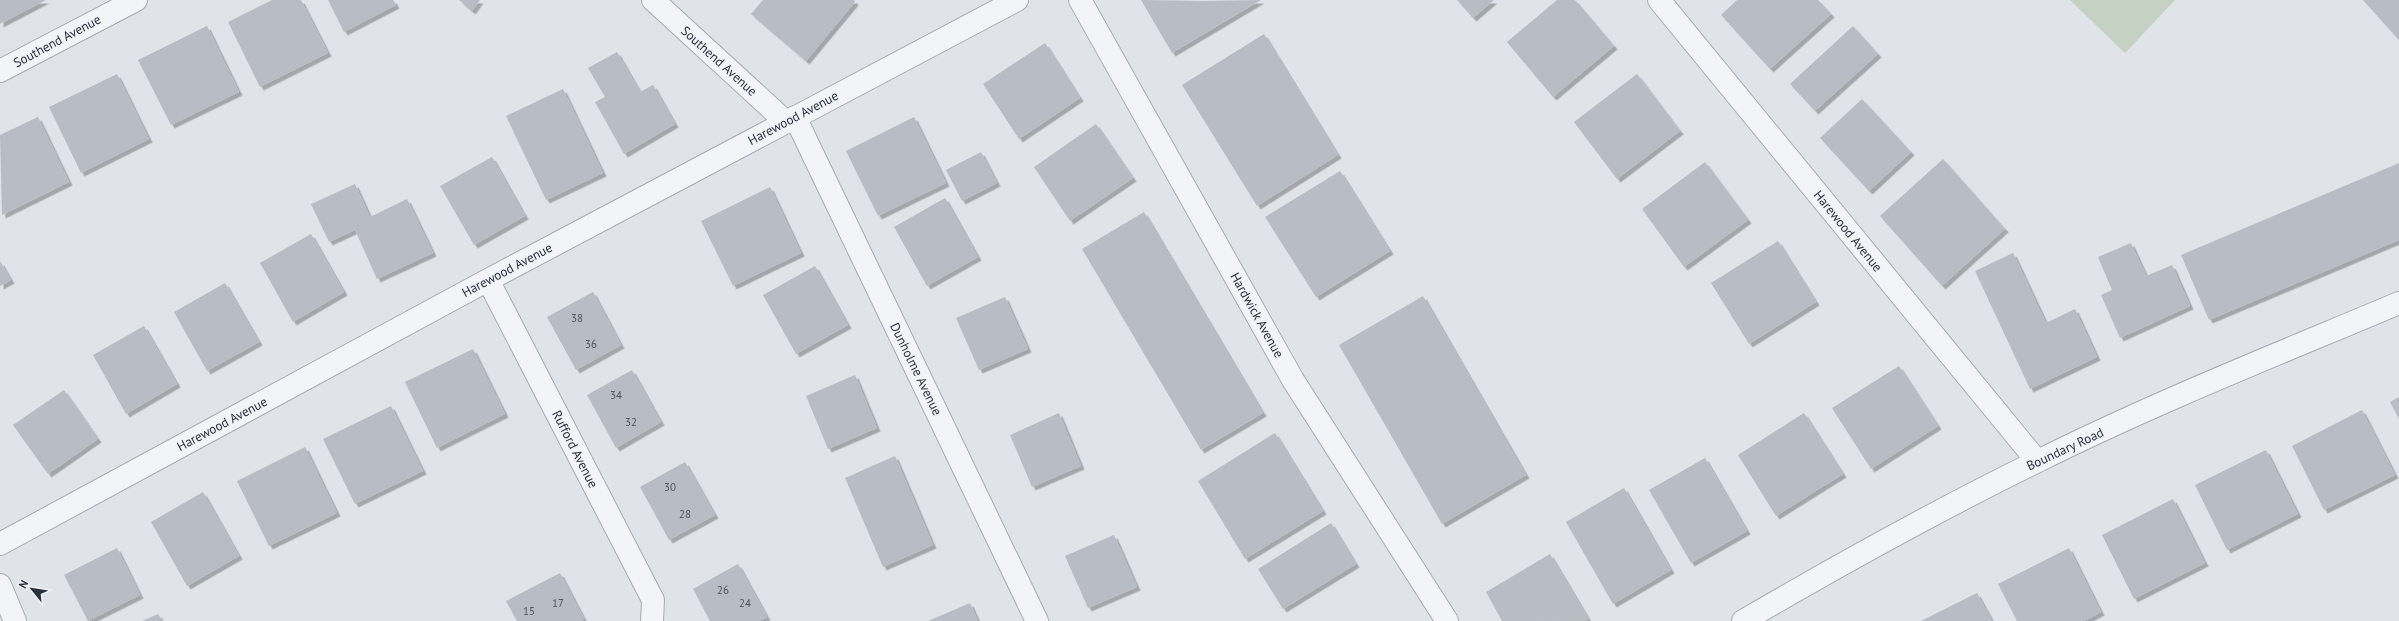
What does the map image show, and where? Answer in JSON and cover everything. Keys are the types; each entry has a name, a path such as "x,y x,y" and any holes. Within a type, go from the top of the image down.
{"street":[{"name":"Southend Avenue","path":"0,71 136,0"},
{"name":"Southend Avenue","path":"653,0 791,119"},
{"name":"Harewood Avenue","path":"0,544 488,280 1017,0"},
{"name":"Hardwick Avenue","path":"1080,0 1293,380 1447,621"},
{"name":"Harewood Avenue","path":"1659,0 2037,461"},
{"name":"Dunholme Avenue","path":"791,119 1037,621"},
{"name":"Rufford Avenue","path":"488,280 653,600 652,621"},
{"name":"Boundary Road","path":"1743,621 1861,552 2037,461 2152,408 2399,303"},
{"path":"0,585 16,621"}],"green space":[{"path":"2070,0 2175,0 2125,53"}],"building":[{"path":"0,0 46,0 0,24"},
{"path":"272,0 301,0 328,53 260,87 228,22"},
{"path":"328,0 393,0 396,5 344,32"},
{"path":"459,0 480,0 472,11"},
{"path":"763,0 854,0 855,2 806,61 751,14"},
{"path":"1141,0 1203,1 1261,0 1172,53"},
{"path":"1457,0 1494,0 1473,18"},
{"path":"1557,0 1575,0 1614,46 1553,97 1507,42"},
{"path":"1737,0 1818,0 1831,14 1770,69 1721,15"},
{"path":"2363,0 2399,0 2399,40"},
{"path":"207,26 239,92 171,125 138,60"},
{"path":"1853,26 1878,54 1815,111 1790,84"},
{"path":"1264,34 1338,155 1257,206 1182,85"},
{"path":"1045,43 1080,98 1019,139 983,84"},
{"path":"617,52 640,92 653,85 675,124 624,154 595,102 605,97 588,68"},
{"path":"117,74 149,139 81,173 49,107"},
{"path":"1637,74 1680,131 1617,179 1574,122"},
{"path":"563,89 603,173 546,200 506,116"},
{"path":"1862,99 1911,152 1869,191 1820,138"},
{"path":"38,117 69,182 2,215 0,135"},
{"path":"914,117 946,183 878,216 846,151"},
{"path":"1096,124 1133,178 1070,221 1034,167"},
{"path":"981,152 997,183 962,201 946,170"},
{"path":"492,157 525,216 474,245 440,186"},
{"path":"1943,159 2005,229 1942,286 1880,216"},
{"path":"1705,162 1748,220 1684,267 1642,209"},
{"path":"2399,163 2399,240 2209,320 2181,255"},
{"path":"1340,171 1390,251 1316,297 1265,217"},
{"path":"355,184 370,217 407,199 433,253 377,279 355,230 329,242 311,204"},
{"path":"770,187 801,253 733,286 701,221"},
{"path":"945,198 978,257 927,286 894,227"},
{"path":"1144,212 1263,413 1201,450 1082,249"},
{"path":"311,234 344,292 293,322 260,263"},
{"path":"1778,241 1816,302 1749,344 1711,283"},
{"path":"2131,243 2146,276 2172,265 2190,306 2120,338 2101,295 2112,290 2098,257"},
{"path":"2013,253 2046,323 2075,309 2097,357 2030,389 1975,271"},
{"path":"0,261 11,280 0,286"},
{"path":"815,266 848,325 796,354 763,295"},
{"path":"225,283 259,342 207,371 174,312"},
{"path":"593,292 621,345 576,370 547,317"},
{"path":"1423,296 1526,475 1442,524 1339,345"},
{"path":"1005,297 1028,349 979,370 956,318"},
{"path":"144,326 177,384 126,414 93,355"},
{"path":"473,349 505,414 437,448 405,382"},
{"path":"1899,366 1938,426 1871,469 1832,408"},
{"path":"632,370 661,422 616,448 587,395"},
{"path":"855,375 877,428 828,449 806,396"},
{"path":"64,390 98,439 48,474 13,425"},
{"path":"2399,397 2399,419 2390,402"},
{"path":"391,406 423,471 355,504 323,439"},
{"path":"2362,410 2395,475 2324,510 2292,446"},
{"path":"1059,413 1081,466 1032,487 1010,435"},
{"path":"1804,413 1843,474 1776,516 1738,455"},
{"path":"1275,433 1323,511 1245,559 1198,481"},
{"path":"305,447 337,513 269,546 237,481"},
{"path":"2266,450 2298,514 2227,550 2195,485"},
{"path":"895,456 933,545 883,567 845,478"},
{"path":"1705,458 1747,531 1691,563 1649,490"},
{"path":"685,462 715,515 669,540 640,487"},
{"path":"1624,488 1671,570 1613,604 1566,522"},
{"path":"203,492 239,556 187,586 151,522"},
{"path":"2173,499 2205,563 2134,599 2102,535"},
{"path":"1331,523 1356,564 1283,609 1258,569"},
{"path":"1114,535 1137,587 1088,608 1065,556"},
{"path":"117,548 140,595 88,621 64,575"},
{"path":"2069,548 2101,612 2084,621 2017,621 1998,584"},
{"path":"1550,554 1589,620 1502,621 1486,592"},
{"path":"738,564 767,617 759,621 710,621 693,589"},
{"path":"560,573 584,619 579,621 517,621 506,601"},
{"path":"1977,593 1992,621 1921,621"},
{"path":"970,603 978,621 928,621"},
{"path":"158,614 162,621 142,621"}]}
